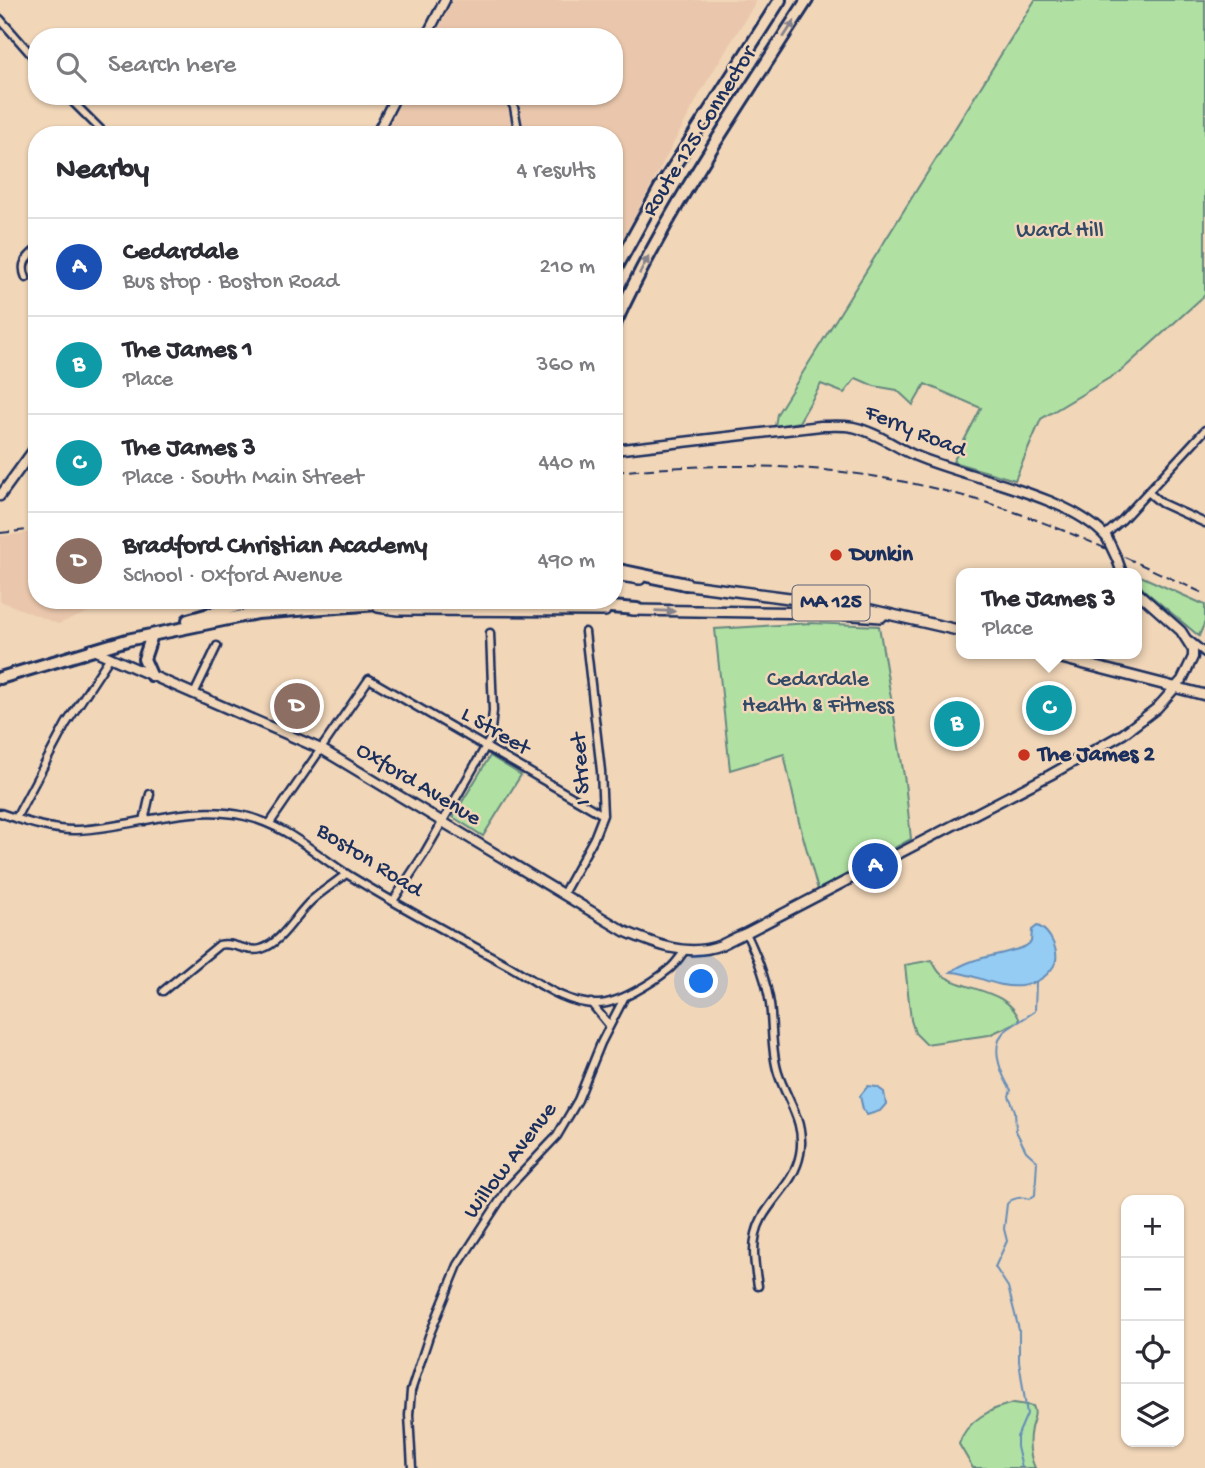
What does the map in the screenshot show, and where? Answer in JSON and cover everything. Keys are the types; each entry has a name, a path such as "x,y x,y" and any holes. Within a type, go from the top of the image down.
{"highway":[{"name":"Route 125 Connector","path":"623,256 660,188 780,0"},
{"name":"Route 125 Connector","path":"623,308 674,211 807,0"},
{"path":"623,571 686,584"},
{"path":"623,608 637,609"},
{"name":"MA 125","path":"127,640 148,631 227,609"},
{"name":"MA 125","path":"0,678 127,640 257,613 304,609"},
{"path":"150,675 144,659 152,635"}],"main road":[{"name":"MA 125","path":"623,576 858,607 956,630"},
{"name":"MA 125","path":"389,609 637,609 825,613 881,617 885,613"},
{"path":"1065,659 1205,695"}],"street":[{"path":"431,28 445,0"},
{"path":"0,19 28,51"},
{"path":"76,105 97,126"},
{"path":"381,126 391,105"},
{"path":"513,105 517,126"},
{"path":"26,278 23,269 28,258"},
{"name":"Ferry Road","path":"623,449 821,426 853,427 886,440 917,457 1073,512 1095,524 1106,536 1120,568"},
{"path":"1106,536 1205,430"},
{"path":"0,496 28,457"},
{"path":"1148,492 1161,503 1205,523"},
{"path":"1142,597 1205,653"},
{"name":"I Street","path":"563,894 594,838 603,815 601,771 585,632"},
{"path":"393,901 490,739 493,712 490,633"},
{"path":"758,1286 754,1262 756,1237 764,1216 794,1175 800,1154 801,1130 795,1108 778,1073 766,987 758,958 746,933 981,812 1106,744 1143,720 1176,688 1193,657 1188,639"},
{"path":"194,694 217,646"},
{"name":"Oxford Avenue","path":"92,649 323,750 624,931 645,941 685,950 721,945 746,933"},
{"path":"16,818 62,731 110,657"},
{"name":"L Street","path":"323,750 369,679 603,815"},
{"path":"270,823 323,750"},
{"path":"144,821 150,794"},
{"name":"Boston Road","path":"0,813 62,830 211,811 270,823 294,835 346,874 564,997 591,1003 624,998 670,969 685,950"},
{"path":"163,991 219,945 228,944 248,950 265,947 286,930 315,897 346,874"},
{"name":"Willow Avenue","path":"412,1468 409,1415 411,1391 429,1336 458,1265 509,1188 557,1136 582,1092 609,1026 624,998"},
{"path":"591,1003 609,1026"}],"shaded area":[{"path":"453,0 757,0 703,88 623,238 623,126 389,126 399,105 623,105 623,28 439,28"},
{"path":"28,533 28,609 94,610 58,624 0,601 0,536"}],"green space":[{"name":"Ward Hill","path":"1035,0 1205,0 1205,295 1121,371 1041,419 1015,480 953,462 981,408 925,384 913,405 897,390 874,386 856,378 844,393 821,384 799,422 775,426 777,414"},
{"path":"1142,577 1205,605 1205,622 1199,636 1144,590"},
{"name":"Cedardale Health & Fitness","path":"811,623 879,626 905,782 911,839 818,890 784,754 730,770 715,629"},
{"path":"490,756 521,775 483,836 453,817"},
{"path":"932,960 940,973 950,980 1006,1002 1020,1021 989,1035 926,1044 915,1033 911,1020 905,965"},
{"path":"1014,1403 1033,1406 1034,1409 1029,1444 1035,1468 973,1468 959,1444 962,1436 973,1422 997,1408"}],"water":[{"path":"1037,926 1050,937 1056,956 1053,967 1039,980 1012,986 951,972 969,962 1026,946 1031,942 1032,930"},
{"path":"868,1086 877,1087 884,1092 886,1104 880,1111 867,1115 860,1096"}],"waterway":[{"path":"1022,1468 1017,1437 1027,1414 1019,1361 1019,1330 1008,1287 995,1267 1007,1241 1004,1229 1007,1204 1014,1199 1029,1199 1035,1195 1037,1161 1026,1151 1016,1131 1015,1111 1009,1096 1011,1090 997,1054 999,1039 1003,1033 1035,1011 1036,982"}],"railway":[{"path":"623,471 724,466 777,467 830,471 934,488 1060,529 1205,594"},
{"path":"0,533 28,530"}],"place":[{"name":"Dunkin","path":"836,555"},
{"name":"Bradford Christian Academy","path":"297,706"},
{"name":"The James 3","path":"1049,708"},
{"name":"The James 1","path":"957,724"},
{"name":"The James 2","path":"1024,755"},
{"name":"Cedardale","path":"875,866"}]}
